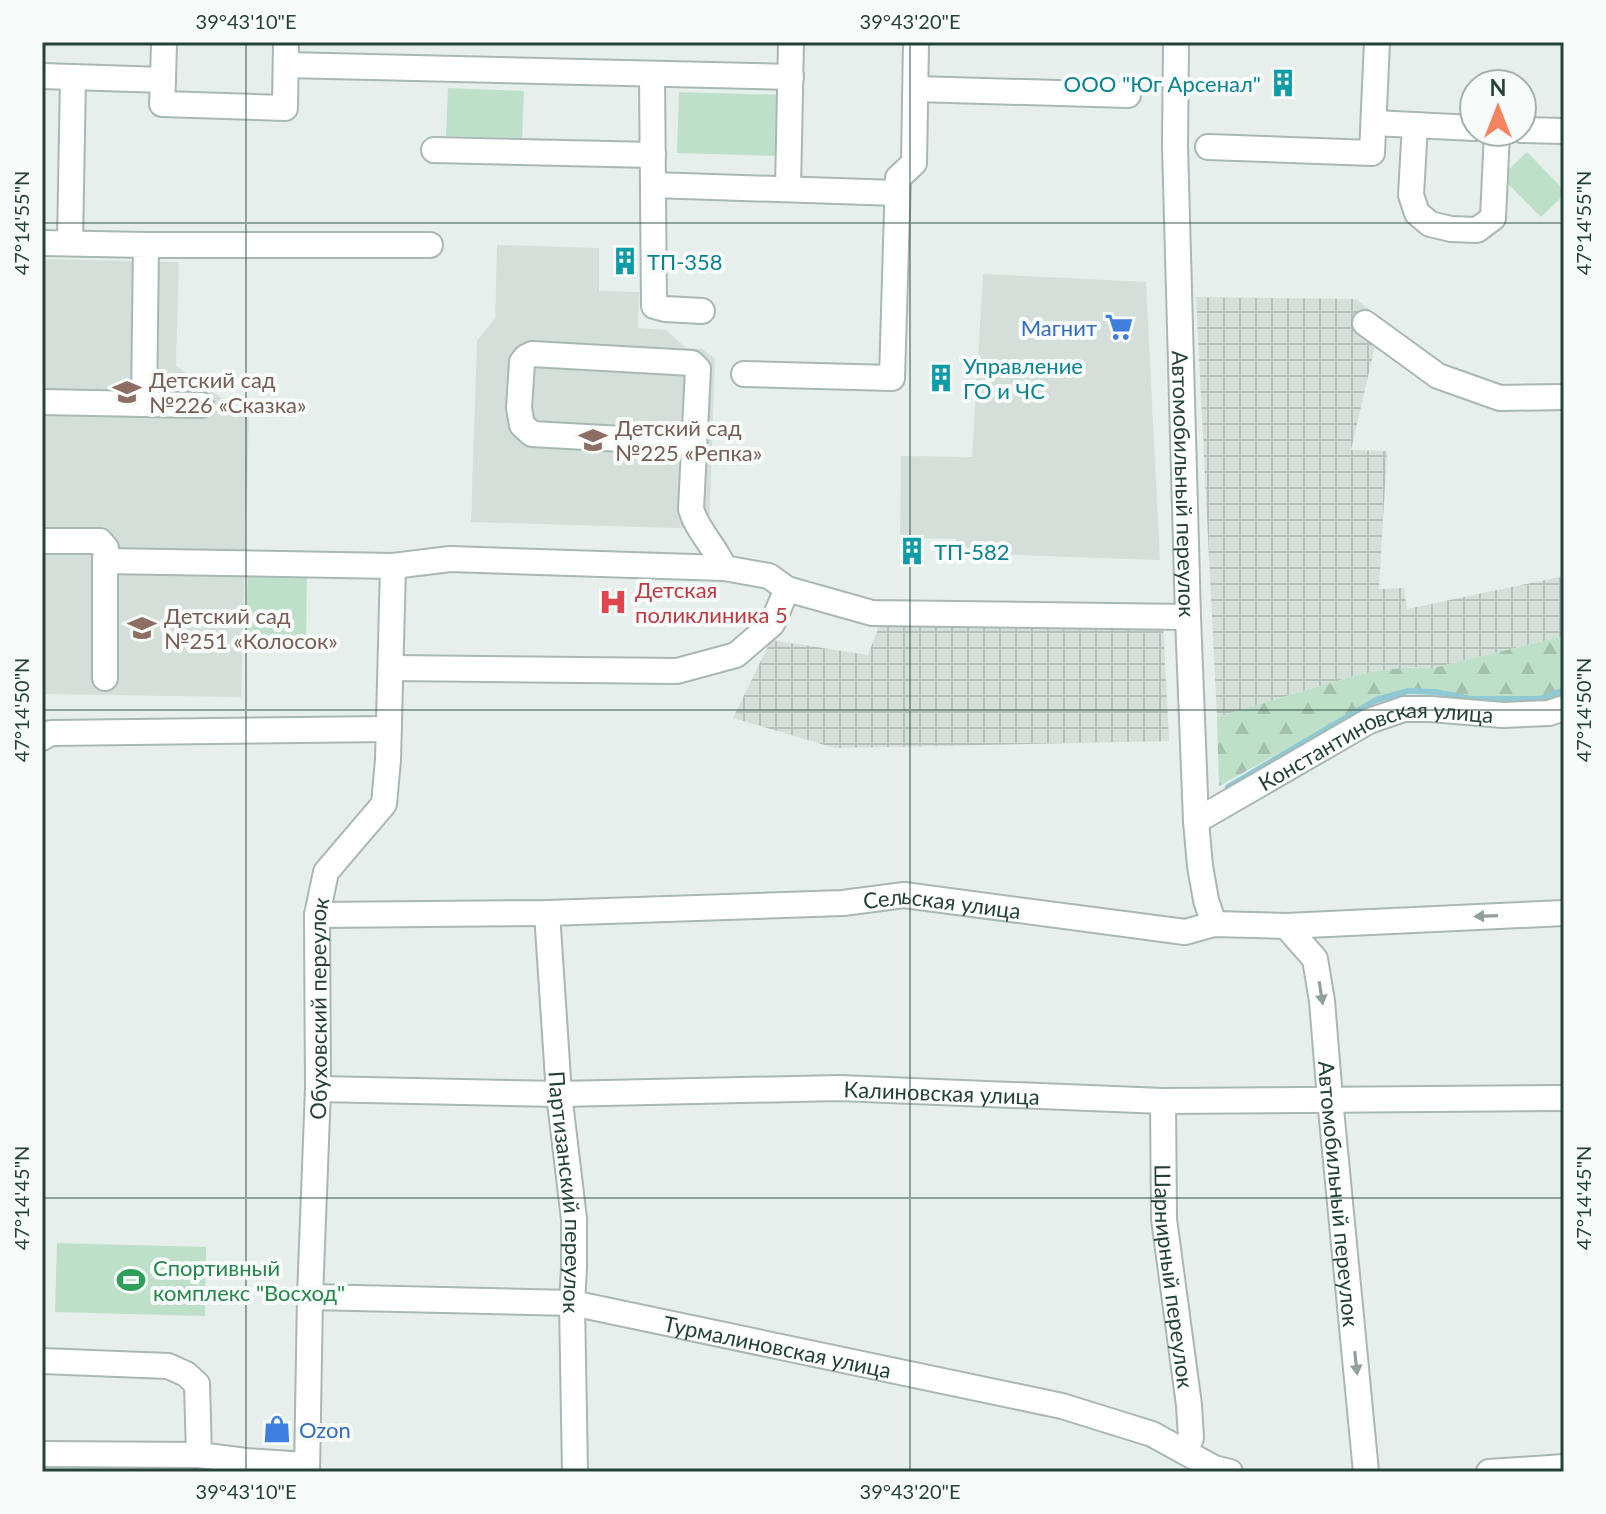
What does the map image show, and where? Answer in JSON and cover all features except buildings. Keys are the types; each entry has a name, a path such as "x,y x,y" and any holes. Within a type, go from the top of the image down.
{"street":[{"path":"164,42 162,104 285,108 286,54 652,74 791,77"},
{"path":"788,189 791,42"},
{"path":"744,374 892,378 898,178 914,163 916,42"},
{"name":"Автомобильный переулок","path":"1176,42 1175,146 1196,821 1200,866 1214,924"},
{"path":"1208,147 1372,153 1377,42"},
{"path":"652,74 654,306 702,311"},
{"path":"42,76 163,80"},
{"path":"70,243 73,77"},
{"path":"916,89 1128,95"},
{"path":"1374,123 1458,127"},
{"path":"1415,125 1411,195 1417,213 1430,224 1477,230 1493,218 1496,148"},
{"path":"1538,130 1564,131"},
{"path":"434,150 653,155"},
{"path":"653,185 897,193"},
{"path":"42,243 430,245"},
{"path":"144,404 146,245"},
{"path":"1365,323 1438,376 1500,398 1564,397"},
{"path":"694,443 532,434 522,425 519,408 522,362 532,354 692,363 698,369 691,509 694,520 719,554 724,568"},
{"path":"42,402 201,405"},
{"path":"42,541 100,541 106,548 105,678"},
{"path":"105,561 393,566 450,559 724,568 769,576 787,589 872,613 1188,617"},
{"name":"Обуховский переулок","path":"307,1468 318,1089 317,915 326,872 384,804 393,566"},
{"path":"391,668 677,671 736,655 772,624 787,589"},
{"name":"Константиновская улица","path":"1196,821 1369,721 1404,709 1503,715 1549,713 1564,708"},
{"path":"42,738 51,733 389,729"},
{"name":"Сельская улица","path":"317,915 547,913 843,903 904,895 1185,932 1214,924 1286,926 1564,913"},
{"name":"Партизанский переулок","path":"547,913 559,1094 574,1219 575,1472"},
{"name":"Автомобильный переулок","path":"1286,926 1315,959 1322,1001 1366,1472"},
{"name":"Калиновская улица","path":"318,1089 559,1094 839,1088 1163,1101 1330,1099 1563,1104"},
{"name":"Шарнирный переулок","path":"1163,1101 1164,1219 1189,1405 1191,1438 1185,1452"},
{"name":"Турмалиновская улица","path":"310,1297 572,1303 1062,1406 1152,1434 1214,1468 1230,1472"},
{"path":"42,1361 168,1366 186,1374 197,1384 199,1455"},
{"path":"42,1454 199,1455 307,1468"},
{"path":"1489,1472 1564,1467"}],"shaded area":[{"name":"Детский сад №225 «Репка»","path":"497,245 599,248 599,291 639,292 638,328 666,330 686,348 702,349 715,359 709,529 471,522 477,341 495,318"},
{"path":"42,259 179,262 176,366 249,418 241,697 42,694"},
{"path":"983,274 1146,282 1160,560 959,553 956,539 900,538 901,456 972,457"},
{"path":"1196,297 1356,299 1372,312 1377,324 1376,342 1351,450 1387,451 1379,589 1404,588 1407,609 1564,576 1564,636 1433,668 1415,667 1357,675 1217,717"},
{"path":"880,606 1163,620 1169,741 835,748 733,718 771,640 868,655 878,629"}],"green space":[{"path":"448,88 524,91 522,138 446,136"},
{"path":"679,92 785,95 784,156 677,153"},
{"path":"1527,152 1564,190 1564,195 1541,217 1501,177"},
{"path":"248,568 307,569 306,642 246,641"},
{"path":"1564,636 1564,687 1537,700 1479,701 1443,690 1412,689 1374,701 1219,786 1217,717 1357,675 1395,669 1433,668"},
{"name":"Спортивный комплекс \"Восход\"","path":"57,1243 206,1247 205,1316 55,1312"}],"waterway":[{"path":"1228,787 1376,700 1408,691 1436,692 1471,699 1540,699 1564,690"}],"place":[{"name":"ООО \"Юг Арсенал\"","path":"1283,83"},
{"name":"ТП-358","path":"625,261"},
{"name":"Магнит","path":"1119,327"},
{"name":"Управление ГО и ЧС","path":"941,378"},
{"name":"Детский сад №226 «Сказка»","path":"127,392"},
{"name":"Детский сад №225 «Репка»","path":"593,440"},
{"name":"ТП-582","path":"912,551"},
{"name":"Детская поликлиника 5","path":"613,602"},
{"name":"Детский сад №251 «Колосок»","path":"142,628"},
{"name":"Спортивный комплекс \"Восход\"","path":"131,1280"},
{"name":"Ozon","path":"277,1429"}]}
